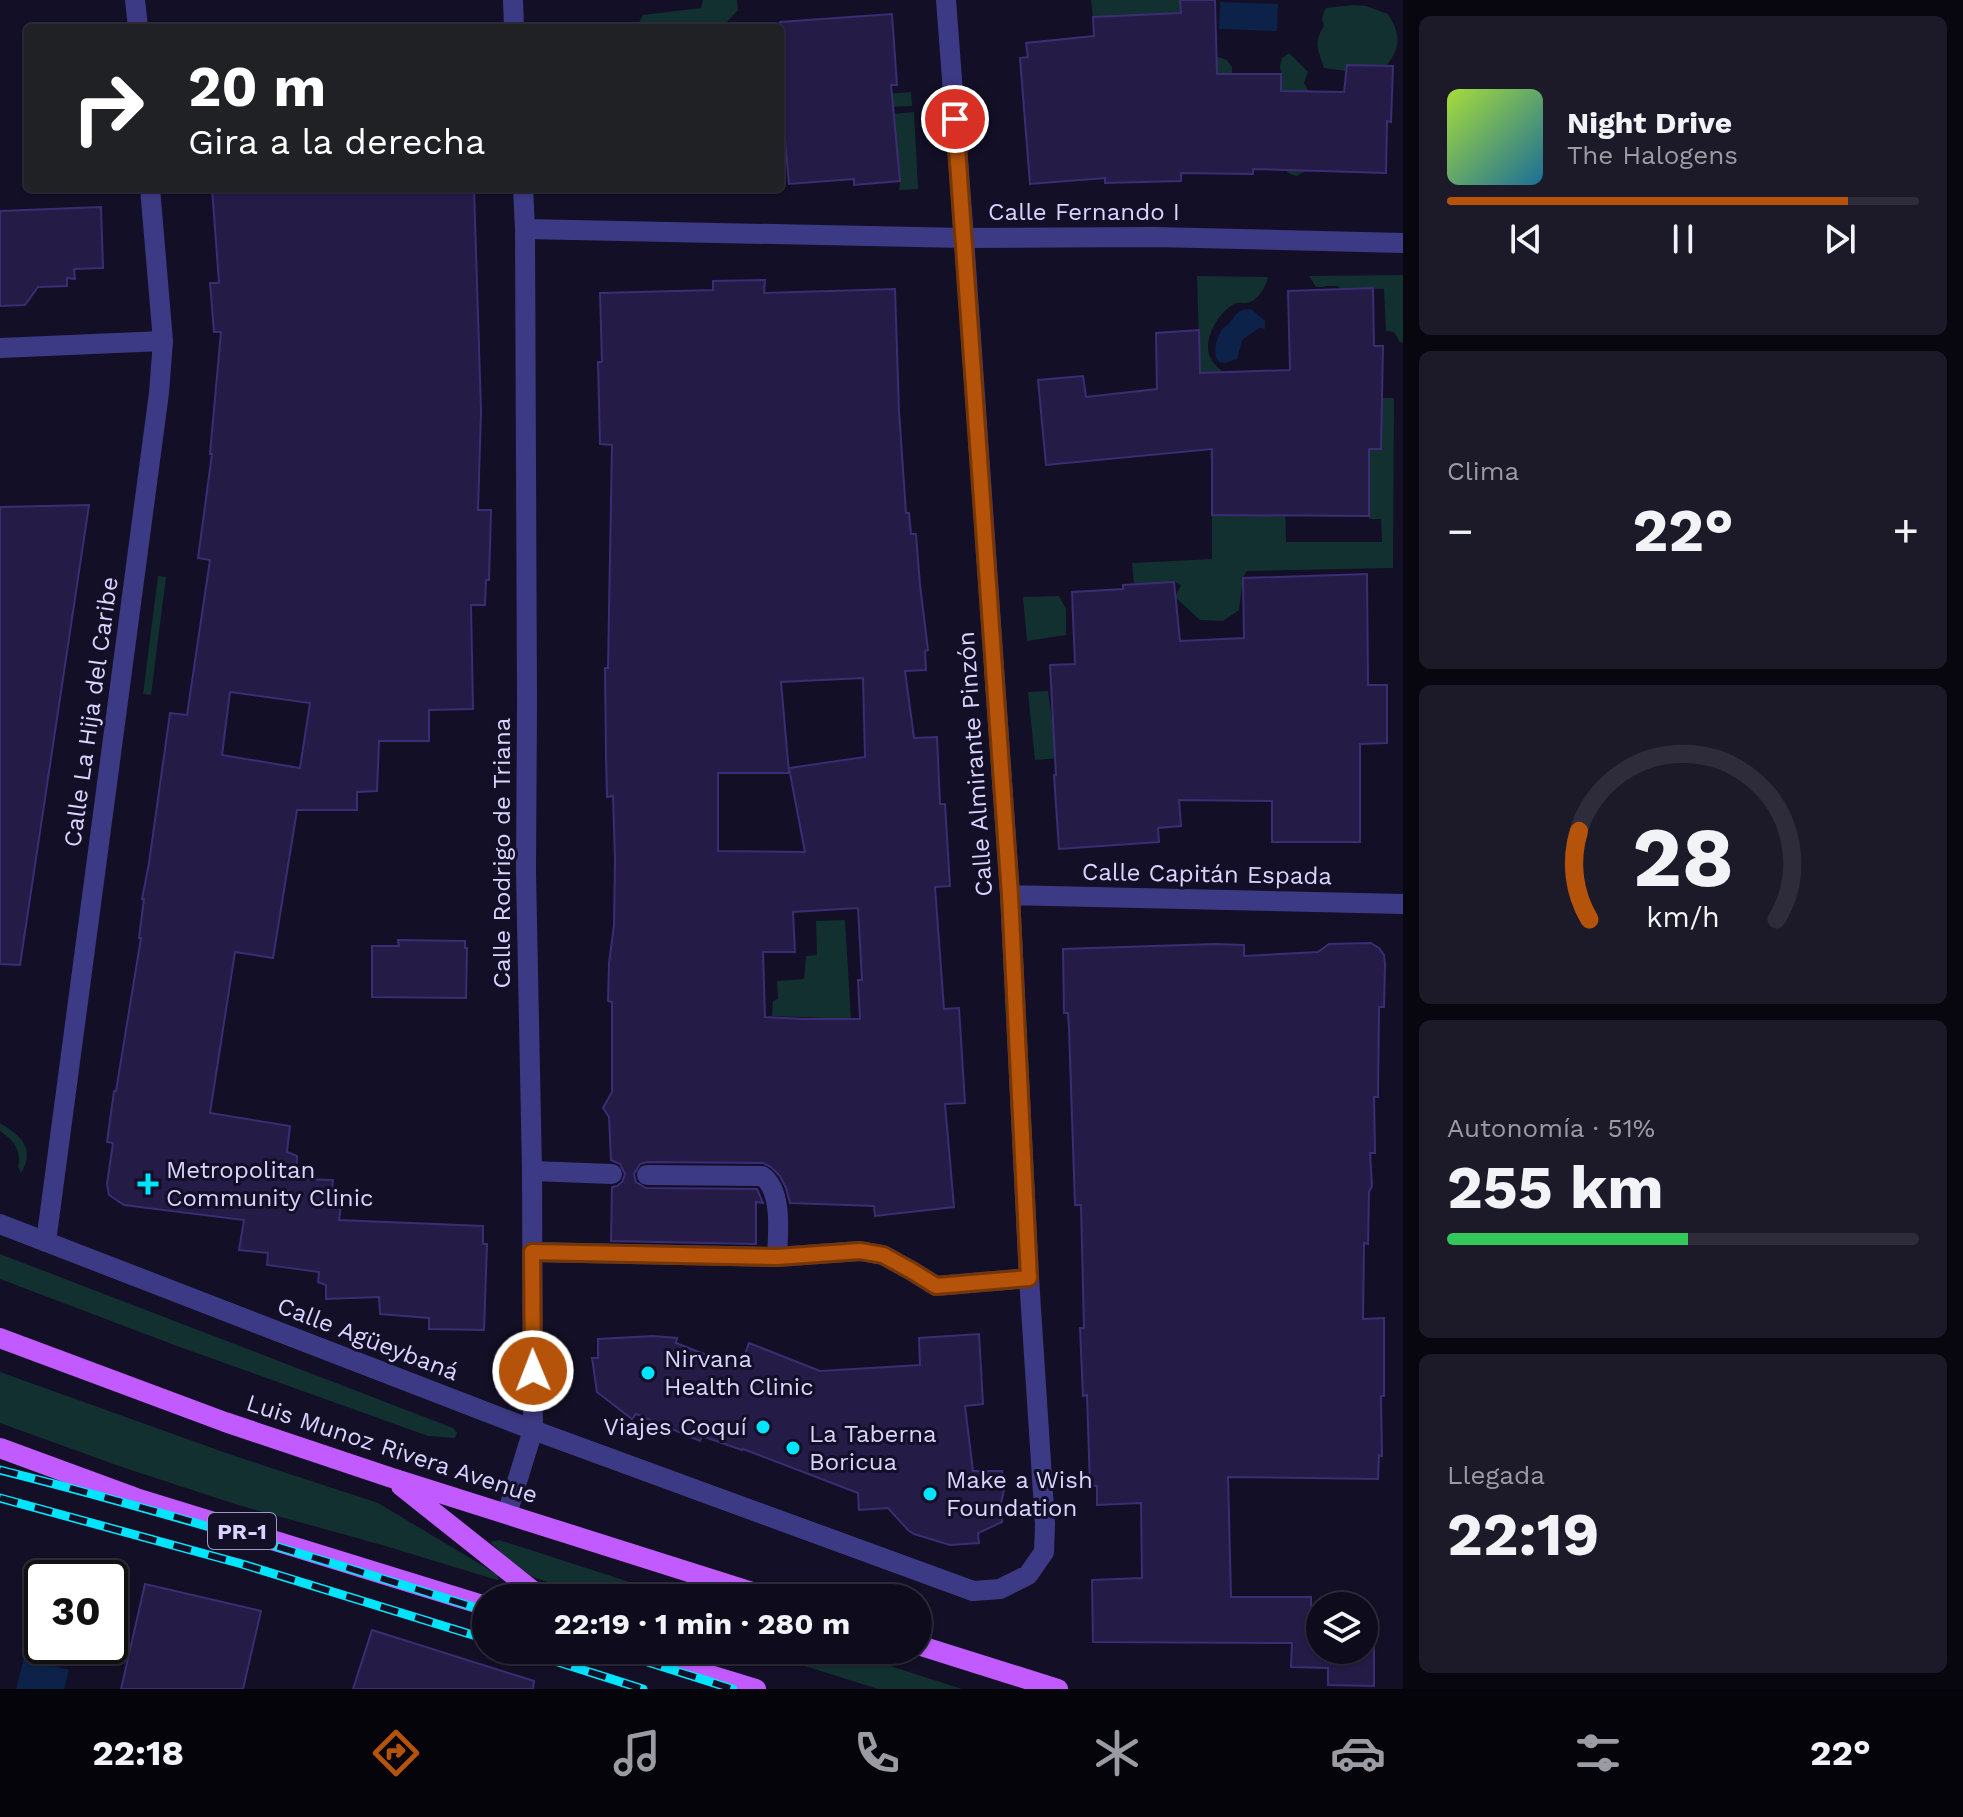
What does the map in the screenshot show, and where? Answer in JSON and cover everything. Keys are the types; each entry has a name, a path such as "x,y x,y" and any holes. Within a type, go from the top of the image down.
{"main road":[{"name":"Luis Munoz Rivera Avenue","path":"0,1338 225,1422 727,1584"},
{"name":"PR-1","path":"0,1448 136,1498 472,1602"},
{"path":"389,1477 524,1584"},
{"path":"932,1649 1058,1689"},
{"path":"675,1664 756,1689"}],"street":[{"path":"135,0 138,24"},
{"path":"513,0 514,24"},
{"name":"Calle Almirante Pinzón","path":"946,0 1010,895 1045,1524"},
{"name":"Calle La Hija del Caribe","path":"46,1242 157,408 163,341 150,192"},
{"name":"Calle Rodrigo de Triana","path":"507,1514 533,1430 526,872 523,192"},
{"name":"Calle Fernando I","path":"525,229 1403,243"},
{"path":"0,348 163,341"},
{"name":"Calle Capitán Espada","path":"1010,895 1403,904"},
{"path":"532,1171 612,1174"},
{"path":"647,1175 762,1176 773,1187 778,1224 777,1257"},
{"name":"Calle Agüeybaná","path":"0,1224 533,1430 973,1591 1000,1589 1028,1575 1044,1552 1045,1524"},
{"path":"532,1252 777,1257 860,1251 883,1255 936,1286 1029,1278"}],"green space":[{"path":"703,0 737,0 738,10 725,24 638,24 643,15 701,8"},
{"path":"1091,0 1188,0 1210,54 1227,60 1232,67 1232,122 1171,14 1093,17"},
{"path":"1353,5 1388,14 1397,35 1397,47 1386,66 1347,65 1346,71 1324,68 1317,43 1324,26 1322,19 1326,8"},
{"path":"825,52 828,90 848,88 849,97 911,92 912,106 891,107 893,114 914,112 918,189 899,190 892,118 835,122 834,118 819,119 818,111 786,113 784,78 802,76 800,54"},
{"path":"1289,53 1308,72 1304,83 1309,92 1305,171 1297,176 1286,170 1281,159 1280,66 1282,58"},
{"path":"1403,275 1403,343 1394,333 1386,331 1384,289 1316,287 1309,276"},
{"path":"1197,276 1268,277 1256,298 1227,309 1211,332 1209,353 1213,363 1224,373 1200,373"},
{"path":"1382,398 1394,398 1393,568 1247,571 1243,578 1239,610 1223,621 1200,620 1175,597 1181,585 1175,582 1134,584 1132,563 1212,559 1212,515 1243,515 1214,476 1210,454 1224,449 1381,449","holes":["1369,496 1369,519 1381,519 1382,542 1286,542 1285,497"]},
{"path":"158,576 166,577 151,695 143,694"},
{"path":"1059,596 1066,609 1066,635 1027,641 1023,597"},
{"path":"1048,691 1055,741 1214,746 1035,760 1028,692"},
{"path":"845,920 851,1019 772,1016 773,1001 778,999 777,981 804,979 806,956 817,955 816,921"},
{"path":"0,1123 24,1143 27,1156 21,1173 16,1146 0,1131"},
{"path":"0,1254 453,1428 457,1433 455,1438 428,1436 0,1279"},
{"path":"0,1372 229,1454 378,1503 496,1574 499,1579 238,1505 0,1423"},
{"path":"499,1540 636,1584 553,1584 533,1577 514,1565 490,1542"},
{"path":"799,1664 884,1664 962,1689 878,1689"}],"water":[{"path":"1220,2 1278,4 1277,31 1219,29"},
{"path":"1251,309 1265,321 1265,329 1259,328 1242,340 1237,359 1219,362 1215,350 1222,329 1237,313"},
{"path":"24,1658 24,1664 46,1664 69,1670 64,1689 16,1689"}],"building":[{"path":"1180,0 1215,0 1217,74 1281,74 1281,91 1344,92 1347,65 1393,66 1386,173 1253,169 1253,174 1181,173 1181,181 1105,183 1105,178 1030,184 1020,58 1028,57 1026,43 1094,36 1093,17 1181,13"},
{"path":"892,14 897,85 891,85 900,181 854,185 854,179 789,184 784,140 784,24 780,22"},
{"path":"212,192 474,192 481,411 478,510 491,510 489,580 486,580 485,605 471,605 473,709 429,710 429,741 379,741 377,791 357,792 357,810 297,810 273,958 235,952 210,1113 290,1126 287,1152 297,1156 296,1179 333,1180 331,1204 341,1206 339,1220 483,1226 483,1244 487,1244 484,1330 429,1329 429,1318 380,1314 379,1297 326,1299 326,1285 318,1282 319,1272 267,1265 268,1253 239,1250 244,1220 124,1205 109,1195 107,1184 113,1143 107,1142 141,938 142,899 170,713 187,715 210,560 198,558 212,454 221,332 214,332 210,283 219,283","holes":["230,692 310,703 300,768 222,755"]},
{"path":"101,207 103,268 74,269 75,279 67,278 67,286 38,287 25,305 0,306 0,211"},
{"path":"765,280 764,293 895,289 906,513 909,513 911,534 916,534 928,650 925,651 926,670 905,671 914,738 937,737 940,804 945,804 950,886 935,887 944,1009 959,1008 965,1103 945,1104 954,1207 875,1216 874,1206 790,1203 780,1176 763,1163 647,1162 640,1164 634,1174 636,1182 646,1188 757,1189 763,1203 756,1202 756,1244 611,1241 612,1187 622,1182 625,1174 620,1164 611,1160 609,1117 603,1108 612,1092 612,1002 608,1001 615,860 613,796 607,797 605,668 608,668 612,445 600,444 600,293 713,290 713,281","holes":["863,678 865,757 789,768 805,852 718,851 718,773 789,773 781,682","858,908 862,980 858,980 860,1019 765,1017 763,952 795,952 793,912"]},
{"path":"1373,288 1374,346 1383,346 1381,449 1369,449 1369,516 1212,515 1212,449 1046,465 1038,380 1083,376 1086,397 1157,389 1156,333 1199,330 1200,373 1290,370 1288,291"},
{"path":"89,505 20,965 0,964 0,507"},
{"path":"1367,574 1368,685 1387,685 1387,743 1360,744 1360,842 1272,842 1272,801 1179,800 1181,826 1158,828 1159,842 1059,849 1050,665 1075,664 1072,592 1174,582 1180,641 1244,638 1243,578"},
{"path":"398,940 465,941 466,998 372,997 372,946 399,946"},
{"path":"1371,943 1384,955 1385,964 1384,1007 1379,1007 1378,1097 1374,1097 1375,1153 1370,1153 1372,1186 1369,1192 1368,1244 1364,1243 1363,1319 1384,1318 1382,1456 1379,1455 1378,1479 1228,1477 1231,1597 1306,1597 1306,1664 1374,1664 1374,1686 1328,1685 1328,1668 1291,1667 1292,1643 1093,1642 1092,1580 1142,1578 1141,1503 1097,1505 1097,1486 1090,1485 1087,1395 1083,1396 1080,1328 1084,1328 1081,1205 1075,1205 1063,949 1244,945 1244,956 1318,952 1329,944"},
{"path":"979,1334 983,1404 965,1406 973,1471 1002,1471 1002,1522 978,1533 979,1543 950,1545 914,1534 888,1508 859,1510 858,1493 743,1449 702,1436 700,1441 636,1414 632,1419 597,1392 592,1358 598,1358 598,1339 653,1336 677,1338 676,1343 740,1368 749,1343 820,1371 920,1365 919,1338"},
{"path":"145,1584 261,1611 243,1689 121,1689"},
{"path":"372,1630 472,1664 534,1681 533,1689 353,1689"}],"railway":[{"path":"0,1470 244,1537 472,1607"},
{"path":"0,1498 242,1564 472,1635"},
{"path":"564,1664 643,1689"},
{"path":"654,1664 733,1689"}],"place":[{"name":"Metropolitan Community Clinic","path":"148,1184"},
{"name":"Nirvana Health Clinic","path":"648,1373"},
{"name":"Viajes Coquí","path":"763,1427"},
{"name":"La Taberna Boricua","path":"793,1448"},
{"name":"Make a Wish Foundation","path":"930,1494"}],"route":[{"path":"533,1371 532,1252 777,1257 860,1251 883,1255 936,1286 1029,1278 1010,895 955,119"}]}
